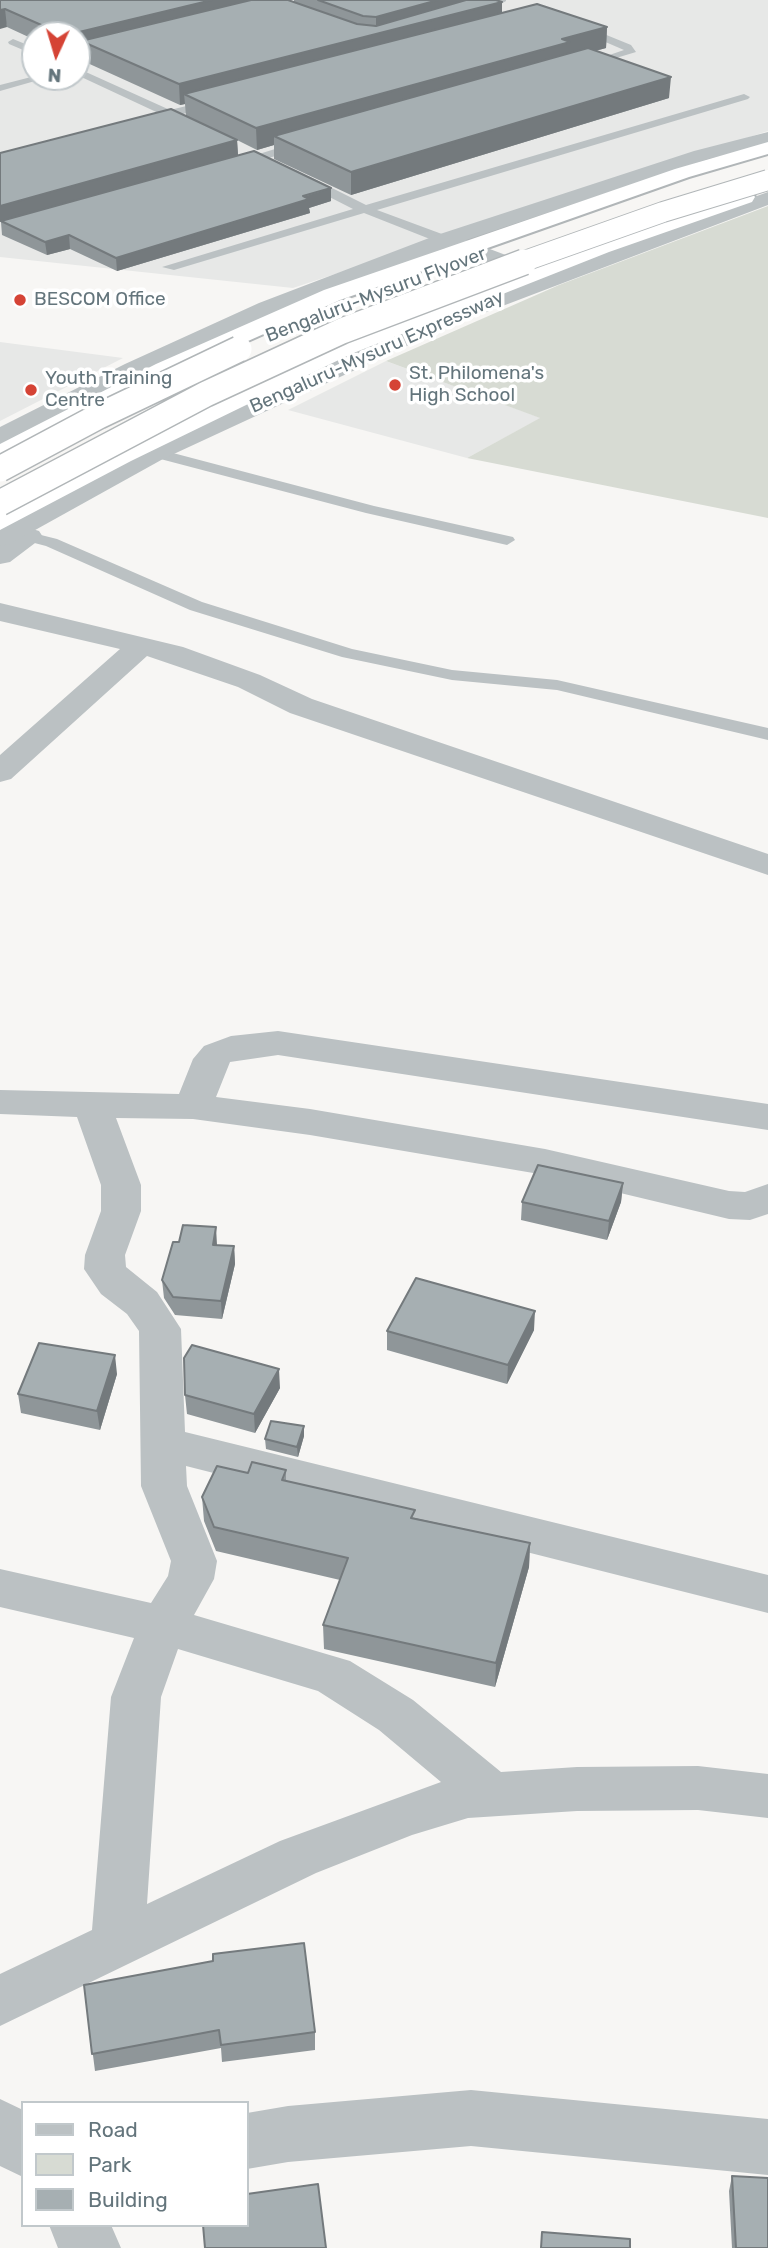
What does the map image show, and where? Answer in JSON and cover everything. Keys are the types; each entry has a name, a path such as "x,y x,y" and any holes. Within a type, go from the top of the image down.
{"highway":[{"path":"0,454 188,359 455,244 768,148"},
{"name":"Bengaluru-Mysuru Flyover","path":"0,469 170,381 322,313 608,209 768,160"},
{"name":"Bengaluru-Mysuru Expressway","path":"0,503 206,394 342,331 536,257 768,180"},
{"name":"Bengaluru-Mysuru Expressway","path":"11,532 121,455 265,383 342,349 540,276 715,206 768,190"}],"street":[{"path":"0,438 134,369 267,308 455,244 701,155 768,138"},
{"name":"Bengaluru-Mysuru Expressway","path":"11,532 154,453 540,276 768,198"},
{"path":"455,244 540,276"},
{"path":"0,556 11,532"},
{"path":"0,612 141,646 249,681 301,706 768,865"},
{"path":"0,772 141,646"},
{"path":"193,1107 212,1059 217,1054 231,1048 278,1043 768,1117"},
{"path":"0,1102 193,1107 360,1129 545,1162 729,1205 750,1206 768,1198"},
{"path":"92,1105 121,1185 121,1211 105,1255 105,1269 116,1284 142,1303 160,1329 164,1486 177,1525 194,1561 191,1579 163,1625 136,1697 118,1944"},
{"path":"161,1443 768,1594"},
{"path":"0,1588 163,1625 333,1675 396,1715 491,1794"},
{"path":"0,2001 298,1857 405,1815 468,1796 577,1789 698,1788 768,1796"},
{"path":"248,2141 288,2134 471,2118 768,2147"},
{"path":"0,2127 21,2147"},
{"path":"79,2227 90,2248"}],"lane":[{"path":"566,22 627,47 630,52 573,70"},
{"path":"13,42 21,46"},
{"path":"91,78 191,125"},
{"path":"0,88 21,83"},
{"path":"169,114 234,97"},
{"path":"169,267 744,97"},
{"path":"220,167 311,142"},
{"path":"236,146 364,209 455,244"},
{"path":"154,453 372,510 507,540"},
{"path":"11,532 51,542 196,606 348,653 452,675 556,685 768,734"}],"shaded area":[{"path":"0,0 768,0 768,131 293,288 0,257"},
{"name":"Youth Training Centre","path":"0,342 123,358 0,421"},
{"name":"St. Philomena's High School","path":"386,361 541,418 467,458 288,410"}],"green space":[{"path":"768,206 768,518 467,458 540,418 386,361 559,285"}],"building":[{"path":"0,0 212,0 91,29 91,21 32,21 5,9 0,10"},
{"path":"251,0 288,0 357,24 376,26 466,0 502,2 179,84 91,45 91,39"},
{"path":"318,0 438,0 376,17 363,16"},
{"path":"537,4 607,27 562,39 570,42 256,128 184,94"},
{"path":"588,48 671,77 351,172 274,136"},
{"path":"171,109 237,140 0,206 0,153"},
{"path":"254,151 331,188 303,196 309,199 116,258 69,235 45,242 1,221"},
{"path":"538,1165 623,1183 609,1221 522,1202"},
{"path":"183,1225 216,1227 213,1245 234,1246 221,1301 173,1297 162,1280 173,1242 179,1242"},
{"path":"416,1278 535,1311 508,1365 387,1331"},
{"path":"39,1343 115,1355 97,1411 18,1394"},
{"path":"192,1345 279,1369 254,1414 185,1395 184,1358"},
{"path":"271,1421 304,1426 297,1447 265,1439"},
{"path":"252,1462 286,1470 282,1480 415,1510 411,1518 530,1543 496,1663 323,1625 348,1558 214,1527 202,1497 217,1466 248,1473"},
{"path":"304,1943 315,2032 221,2045 219,2030 92,2054 84,1985 213,1961 213,1954"},
{"path":"732,2176 768,2178 768,2248 736,2248"},
{"path":"318,2184 326,2248 205,2248 203,2227 248,2227 248,2194"},
{"path":"542,2232 630,2239 630,2248 541,2248"}],"place":[{"name":"BESCOM Office","path":"20,300"},
{"name":"St. Philomena's High School","path":"395,385"},
{"name":"Youth Training Centre","path":"31,390"}]}
